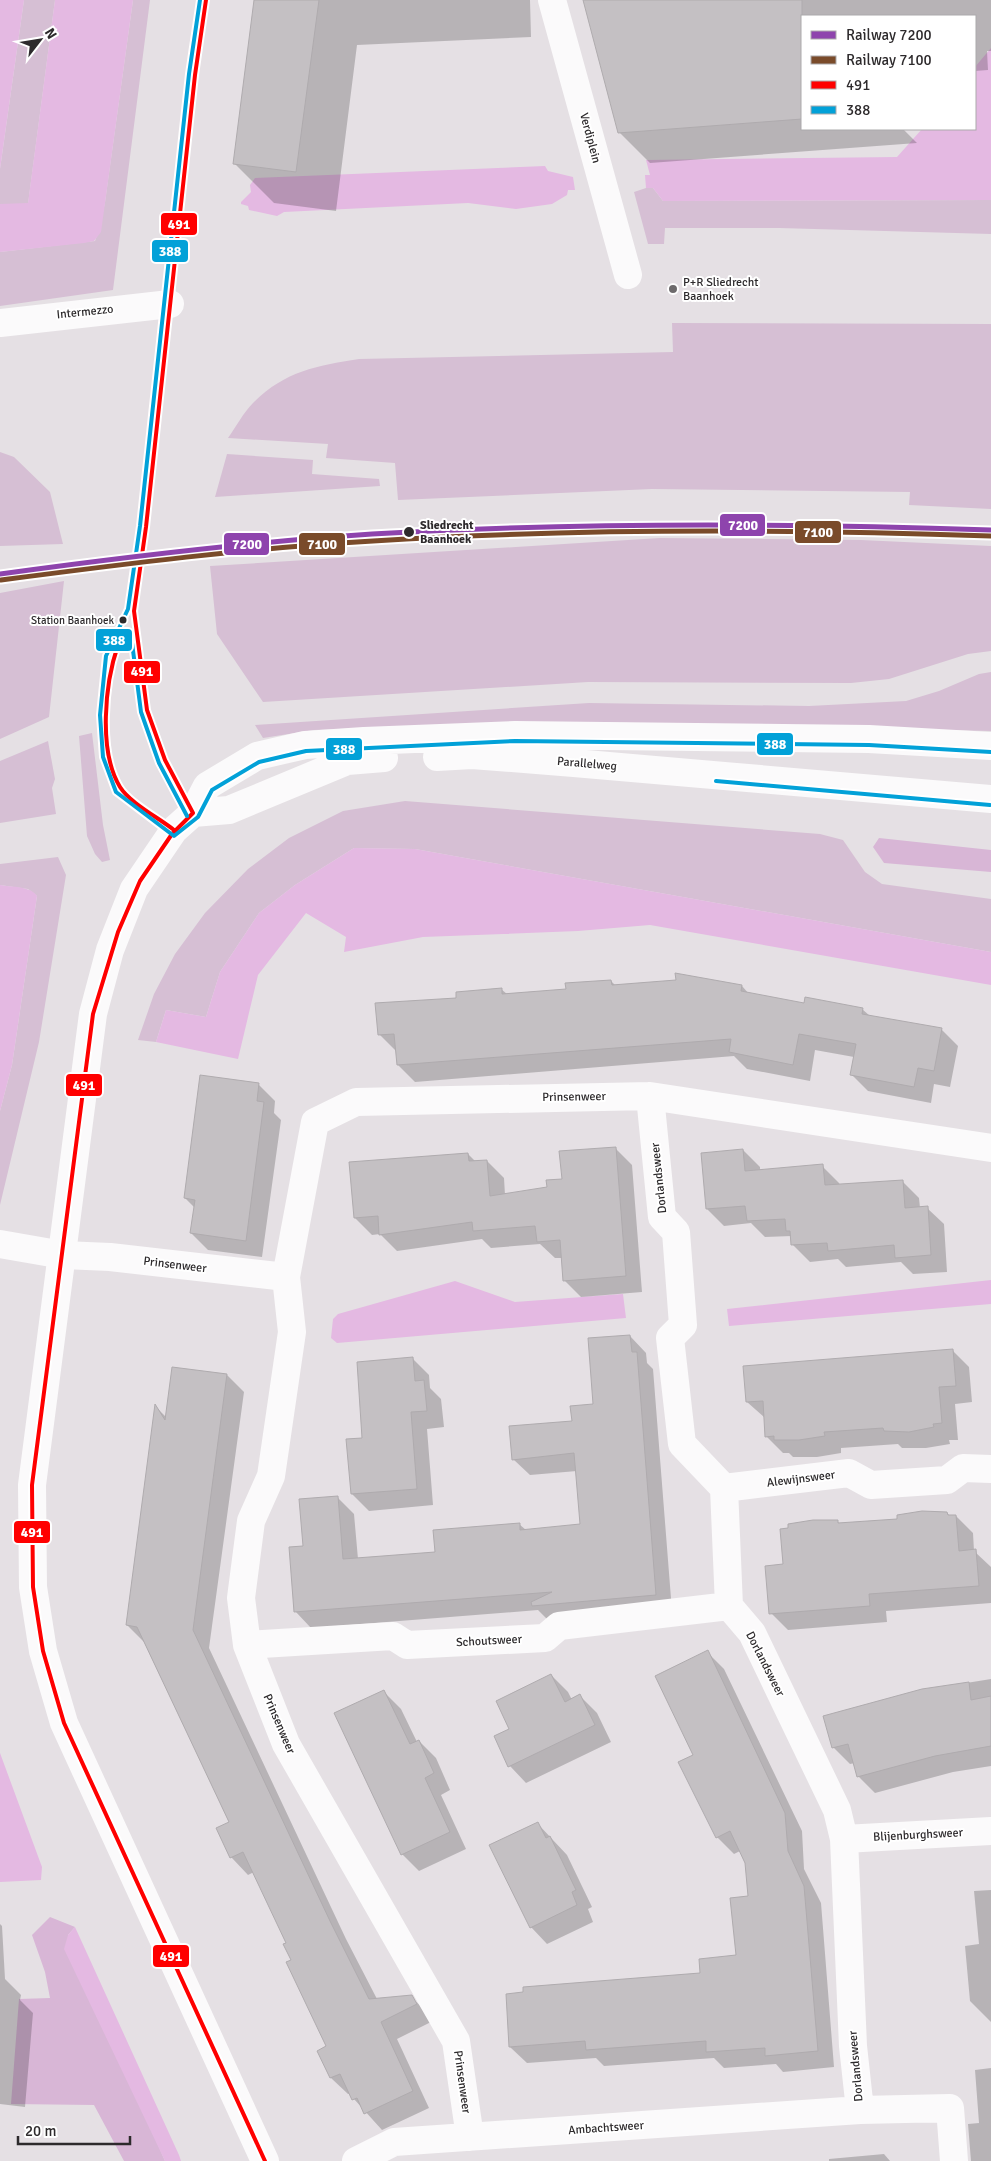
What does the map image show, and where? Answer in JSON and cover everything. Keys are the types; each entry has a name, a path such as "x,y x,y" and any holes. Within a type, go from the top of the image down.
{"street":[{"name":"Verdiplein","path":"552,0 628,275"},
{"name":"Intermezzo","path":"0,323 170,304"},
{"path":"265,2161 64,1723 43,1651 34,1587 32,1485 93,1014 110,950 134,889 184,822 208,786 257,756 315,744 364,740 524,735 869,738 991,746"},
{"name":"Parallelweg","path":"184,822 229,810 347,761 472,756 991,799"},
{"name":"Prinsenweer","path":"470,2137 456,2041 286,1744 247,1645 241,1598 251,1521 271,1476 292,1332 286,1278 315,1122 356,1102 650,1096 991,1148"},
{"name":"Dorlandsweer","path":"650,1096 662,1218 676,1232 683,1325 670,1338 682,1444 724,1488"},
{"name":"Prinsenweer","path":"0,1244 63,1255 110,1257 286,1278"},
{"name":"Alewijnsweer","path":"724,1488 849,1473 871,1485 947,1480 963,1468 991,1469"},
{"path":"724,1488 729,1606"},
{"name":"Dorlandsweer","path":"729,1606 752,1633 837,1810 844,1839 854,2046 860,2110 950,2108 954,2161"},
{"name":"Schoutsweer","path":"247,1645 393,1636 407,1645 545,1638 559,1626 729,1606"},
{"name":"Blijenburghsweer","path":"844,1839 991,1831"},
{"name":"Ambachtsweer","path":"356,2161 394,2142 860,2110"}],"shaded area":[{"path":"0,0 24,0 0,169"},
{"path":"24,0 55,0 28,204 0,204 0,169"},
{"path":"55,0 133,0 101,232 94,241 84,243 0,252 0,204 28,203"},
{"path":"133,0 150,0 113,290 0,306 0,252 95,241 105,202"},
{"path":"991,48 991,200 663,201 653,188 646,188 645,175 650,175 646,160 897,157 921,130 976,130 976,66"},
{"path":"545,166 548,171 573,177 575,190 568,190 567,195 552,204 516,209 468,203 284,212 277,216 249,210 248,206 241,204 251,192 250,185 255,178"},
{"path":"653,188 663,201 991,200 991,234 779,228 665,228 664,244 648,244 634,192"},
{"path":"672,323 991,324 991,509 909,505 910,492 652,489 398,500 395,463 326,458 328,444 228,438 249,407 265,392 289,377 329,364 359,359 673,352"},
{"path":"0,452 14,457 50,492 63,544 0,546"},
{"path":"227,454 313,460 312,474 379,479 380,486 215,497"},
{"path":"660,538 861,540 991,546 991,651 968,654 889,679 851,683 588,682 263,702 217,634 210,566"},
{"path":"64,581 49,717 0,739 0,593"},
{"path":"991,672 991,731 591,722 314,730 263,738 255,725 589,703 809,706 906,701 939,691 979,674"},
{"path":"92,733 103,825 110,860 102,862 95,854 87,836 79,736"},
{"path":"48,741 55,779 52,788 56,814 0,823 0,761"},
{"path":"405,801 820,834 843,840 865,872 882,884 991,899 991,952 415,849 354,848 295,885 259,913 220,972 206,1017 166,1010 156,1042 138,1040 154,994 175,954 205,913 248,869 289,838 343,811"},
{"path":"879,838 991,850 991,872 884,863 873,847"},
{"path":"354,848 415,849 991,952 991,985 650,925 578,931 423,937 344,952 346,937 306,913 258,975 238,1059 156,1042 166,1010 206,1017 220,972 259,913 295,885"},
{"path":"58,857 66,875 39,1042 0,1205 0,1111 12,1065 37,896 28,889 0,885 0,864"},
{"path":"0,885 30,890 37,896 12,1065 0,1111"},
{"path":"991,1280 991,1304 729,1326 727,1309"},
{"path":"455,1281 515,1302 623,1294 626,1318 337,1343 331,1338 333,1319 338,1314"},
{"path":"0,1753 42,1867 41,1880 0,1882"},
{"path":"50,1917 75,1927 68,1935 165,2161 124,2161 94,2105 11,2104 19,1999 50,1998 45,1972 32,1935"},
{"path":"75,1927 181,2161 165,2161 64,1949 68,1935"}],"building":[{"path":"254,0 319,0 296,172 233,164"},
{"path":"583,0 802,0 801,119 618,133"},
{"path":"675,973 742,985 741,991 804,1003 805,997 863,1008 862,1014 942,1028 934,1071 918,1068 914,1087 850,1075 856,1044 799,1034 793,1065 729,1052 731,1039 397,1065 394,1034 378,1035 375,1003 456,998 456,992 502,988 502,994 566,989 565,983 611,980 612,985 676,980"},
{"path":"200,1075 259,1083 257,1101 264,1102 246,1241 190,1233 195,1200 184,1198"},
{"path":"616,1147 626,1276 563,1281 560,1240 537,1242 535,1226 473,1231 472,1222 379,1235 378,1216 354,1218 349,1162 468,1153 469,1161 487,1160 490,1196 547,1187 546,1180 562,1179 559,1151"},
{"path":"743,1149 745,1171 823,1164 825,1185 903,1180 905,1208 928,1206 931,1255 895,1258 894,1245 828,1251 827,1243 791,1245 790,1231 786,1231 785,1219 747,1221 745,1206 706,1209 701,1153"},
{"path":"630,1335 632,1352 637,1352 656,1595 532,1606 531,1602 552,1592 294,1612 289,1547 303,1546 299,1499 338,1496 343,1559 435,1552 433,1530 520,1523 520,1530 580,1524 574,1453 512,1460 509,1426 572,1421 570,1406 593,1404 588,1338"},
{"path":"953,1349 956,1386 939,1387 942,1423 933,1424 934,1427 909,1432 884,1431 883,1428 824,1432 825,1436 799,1440 774,1440 774,1436 765,1437 763,1401 746,1402 743,1366"},
{"path":"413,1357 415,1381 424,1380 427,1411 411,1412 417,1489 351,1494 346,1439 362,1438 357,1362"},
{"path":"172,1367 227,1374 193,1630 330,1921 369,1999 412,1995 417,2004 381,2022 413,2091 364,2114 357,2098 352,2100 340,2074 330,2078 317,2051 326,2046 286,1962 291,1960 283,1944 286,1943 243,1852 230,1858 216,1828 229,1822 137,1627 126,1625 155,1404 165,1420"},
{"path":"922,1511 947,1512 948,1515 956,1515 959,1551 976,1549 979,1586 869,1594 870,1606 769,1614 765,1566 783,1564 780,1529 788,1528 788,1524 813,1520 838,1520 838,1523 897,1519 897,1515"},
{"path":"708,1650 785,1813 788,1851 804,1886 818,2051 765,2056 765,2048 706,2052 706,2041 586,2050 585,2041 509,2047 506,1994 523,1992 523,1987 700,1973 699,1959 736,1955 730,1898 748,1896 745,1863 730,1831 716,1838 678,1762 693,1755 655,1676"},
{"path":"551,1674 565,1702 580,1694 595,1725 508,1767 494,1736 509,1729 496,1701"},
{"path":"969,1682 971,1700 991,1696 991,1746 935,1756 857,1777 848,1744 832,1748 823,1716 922,1689"},
{"path":"384,1690 410,1744 419,1740 434,1773 425,1778 450,1832 401,1855 334,1713"},
{"path":"538,1822 546,1838 550,1836 576,1890 572,1892 577,1905 530,1928 489,1845"}],"rail line":[{"name":"7200","path":"0,574 232,546 326,537 450,530 682,525 991,530"},
{"name":"7100","path":"1,580 233,552 326,544 450,537 682,531 991,536"}],"transit line":[{"name":"388","path":"200,0 189,74 140,526 128,609 106,656 100,715 103,757 116,792 174,836 198,817 212,790 259,762 306,751 515,741 869,745 991,752"},
{"name":"491","path":"206,0 195,75 146,527 134,611 147,710 165,760 193,813 172,834 140,881 118,932 93,1014 32,1485 33,1587 43,1651 64,1723 265,2161"},
{"name":"388","path":"131,635 141,712 159,763 187,816"},
{"name":"491","path":"118,645 110,678 106,717 106,736 113,772 120,787 131,799 174,830"},
{"name":"388","path":"716,781 990,805"}],"place":[{"name":"P+R Sliedrecht Baanhoek","path":"673,289"},
{"name":"Sliedrecht Baanhoek","path":"409,532"},
{"name":"Station Baanhoek","path":"123,620"}]}
